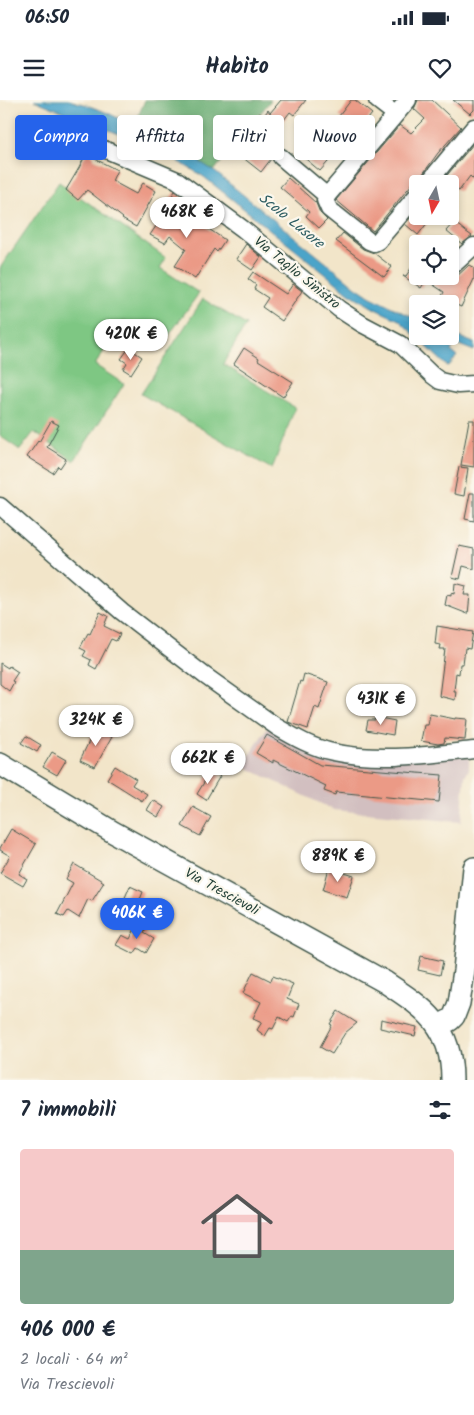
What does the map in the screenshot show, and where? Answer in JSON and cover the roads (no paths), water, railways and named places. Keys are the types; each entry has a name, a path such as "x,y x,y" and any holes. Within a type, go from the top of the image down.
{"main road":[{"name":"Via Trescievoli","path":"0,764 113,832 384,982 428,1012 438,1026"},
{"path":"452,1080 450,1053 438,1026 450,1020 458,1003 464,971 474,868"}],"street":[{"path":"377,100 395,114"},
{"path":"408,100 325,200 329,209 374,243 378,241 409,205"},
{"path":"434,175 474,127"},
{"name":"Via Taglio Sinistro","path":"107,150 177,180 243,229 339,309 362,324 400,344 440,381 458,385 474,384"},
{"path":"284,160 327,196"},
{"path":"459,260 474,246"},
{"path":"0,506 140,627 277,727 295,737 332,752 378,757 407,758 474,750"}],"water":[{"path":"34,100 68,100 108,113 117,117 117,134 107,130 107,115 71,115"},
{"path":"174,160 197,160 214,171 356,287 371,297 409,315 409,330 399,320 375,309 349,293 204,177"},
{"path":"459,337 474,343 474,351 459,345"},
{"path":"425,345 459,345 453,346 451,351 457,356 447,366"}],"water label":[{"name":"Scolo Lusore","path":"291,221"}]}
